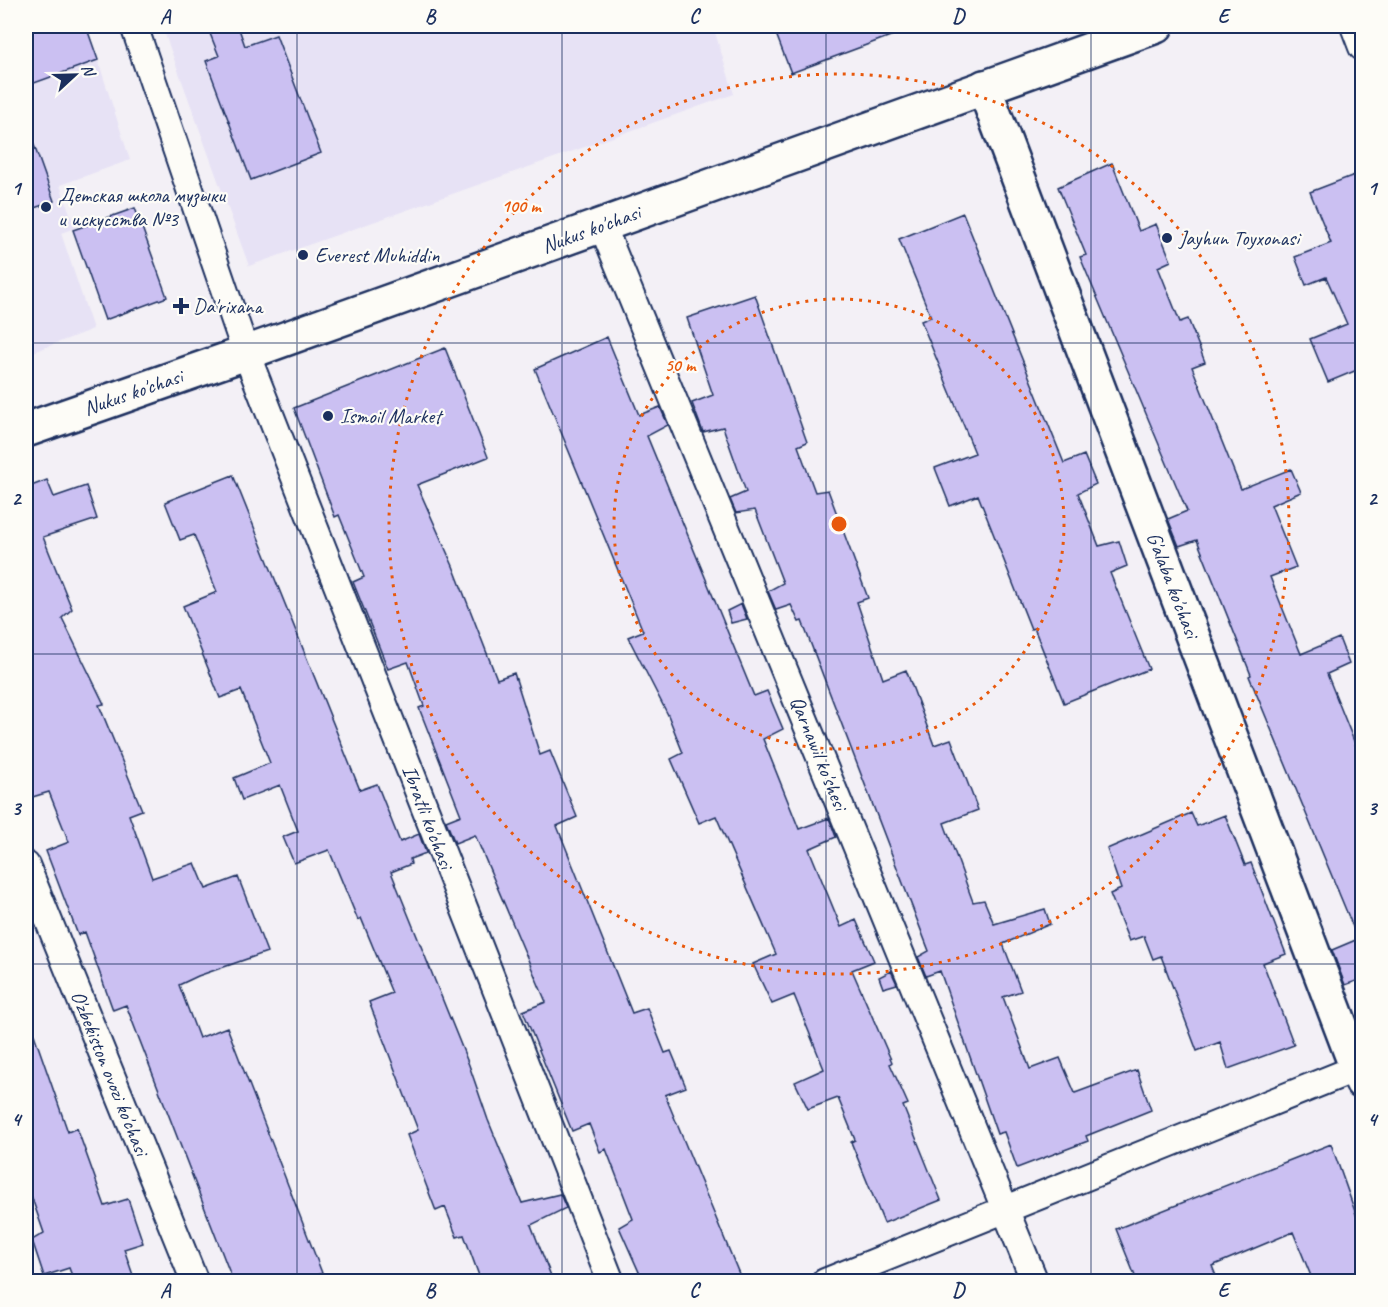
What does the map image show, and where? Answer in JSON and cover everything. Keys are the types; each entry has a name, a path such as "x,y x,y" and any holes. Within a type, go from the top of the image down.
{"main road":[{"name":"Nukus ko'chasi","path":"26,430 1156,26"},
{"name":"G'alaba ko'chasi","path":"984,87 1361,1072"}],"street":[{"name":"Ibratli ko'chasi","path":"134,26 246,353 611,1281"},
{"path":"1354,26 1362,47"},
{"name":"Qarnawil ko'shesi","path":"602,225 1035,1281"},
{"name":"O'zbekiston ovozi ko'chasi","path":"26,865 195,1281"},
{"path":"825,1281 1361,1072"}],"shaded area":[{"name":"Детская школа музыки и искусства №3","path":"26,26 87,26 130,160 60,185 75,228 61,233 93,329 26,355"},
{"path":"162,26 713,26 734,94 249,266"}],"building":[{"path":"26,26 86,26 98,60 26,86"},
{"path":"207,26 238,26 245,46 276,35 321,153 251,180 206,61 219,56"},
{"path":"773,26 911,26 912,28 791,73"},
{"path":"29,131 54,201 26,211 26,132"},
{"path":"1112,163 1139,231 1156,224 1171,261 1158,267 1180,322 1188,319 1205,362 1192,367 1241,489 1291,469 1301,492 1271,505 1296,567 1270,577 1301,654 1339,638 1349,664 1327,674 1362,761 1362,979 1345,985 1332,950 1358,939 1249,676 1251,675 1197,540 1179,546 1168,519 1187,511 1080,257 1086,255 1058,187"},
{"path":"1362,172 1362,368 1328,382 1310,339 1347,324 1326,277 1306,285 1295,257 1331,243 1310,192"},
{"path":"135,208 167,297 105,320 73,230"},
{"path":"963,213 1064,463 1084,455 1096,484 1078,493 1099,546 1119,541 1127,566 1110,573 1149,669 1064,703 1034,628 1031,629 978,495 950,506 935,468 975,453 921,321 931,317 899,239"},
{"path":"755,295 807,442 798,446 815,492 828,490 868,598 857,602 883,679 906,670 934,745 951,739 978,810 944,823 973,902 984,900 994,924 1045,909 1050,924 1003,944 1021,991 1003,997 1030,1069 1060,1058 1075,1093 1137,1070 1151,1110 1086,1136 1088,1141 1017,1168 1004,1132 997,1134 940,971 926,976 918,957 929,951 802,621 799,622 791,605 776,610 768,591 783,583 755,510 736,513 730,499 746,492 723,427 703,432 692,403 713,395 687,318"},
{"path":"607,337 639,415 660,407 668,425 647,436 754,696 767,691 783,729 763,739 799,829 829,818 836,837 809,849 841,927 856,920 874,961 852,970 892,1062 890,1064 908,1104 903,1106 941,1200 884,1223 851,1142 855,1140 838,1098 808,1109 795,1082 824,1069 794,995 772,1004 753,964 776,954 716,816 699,823 671,759 683,753 668,715 628,637 643,631 535,369"},
{"path":"445,348 488,457 417,485 453,566 497,679 514,673 540,755 550,751 577,817 557,826 632,1013 647,1008 665,1053 671,1051 686,1087 665,1095 742,1281 643,1281 619,1227 633,1219 606,1149 600,1152 589,1124 572,1131 523,1011 546,1002 475,835 455,843 446,821 461,815 419,708 424,706 408,662 388,669 353,582 364,577 339,515 335,517 294,408"},
{"path":"233,475 360,790 377,784 400,842 419,834 426,853 410,859 411,864 391,872 522,1203 560,1194 566,1208 531,1225 553,1281 481,1281 464,1235 457,1237 445,1207 436,1211 407,1135 418,1130 369,1002 392,993 361,918 358,920 329,850 294,863 283,837 298,831 280,785 242,800 234,778 270,763 241,690 220,698 183,606 217,592 194,535 180,540 165,502"},
{"path":"47,480 54,497 86,486 97,519 43,537 72,609 62,618 104,704 99,705 142,810 129,815 152,878 195,863 206,889 238,877 267,952 179,985 199,1038 227,1027 322,1273 301,1281 233,1281 126,1005 113,1010 85,932 78,935 46,851 69,842 49,792 26,799 26,488"},
{"path":"741,604 747,619 731,623 727,611"},
{"path":"1191,813 1197,826 1225,815 1245,865 1251,863 1286,954 1263,963 1294,1045 1228,1069 1220,1042 1197,1051 1161,956 1153,959 1144,936 1129,941 1110,894 1121,889 1107,849"},
{"path":"891,971 897,984 883,988 879,977"},
{"path":"29,1020 68,1132 77,1128 105,1206 128,1199 143,1243 124,1249 135,1281 74,1281 69,1268 44,1276 32,1240 44,1233 26,1181 26,1021"},
{"path":"1331,1144 1362,1231 1362,1281 1313,1281 1293,1232 1212,1266 1218,1281 1137,1281 1116,1229"}],"place":[{"name":"Детская школа музыки и искусства №3","path":"46,207"},
{"name":"Jayhun Toyxonasi","path":"1167,238"},
{"name":"Everest Muhiddin","path":"303,255"},
{"name":"Da'rixana","path":"181,306"},
{"name":"Ismoil Market","path":"328,416"}]}
